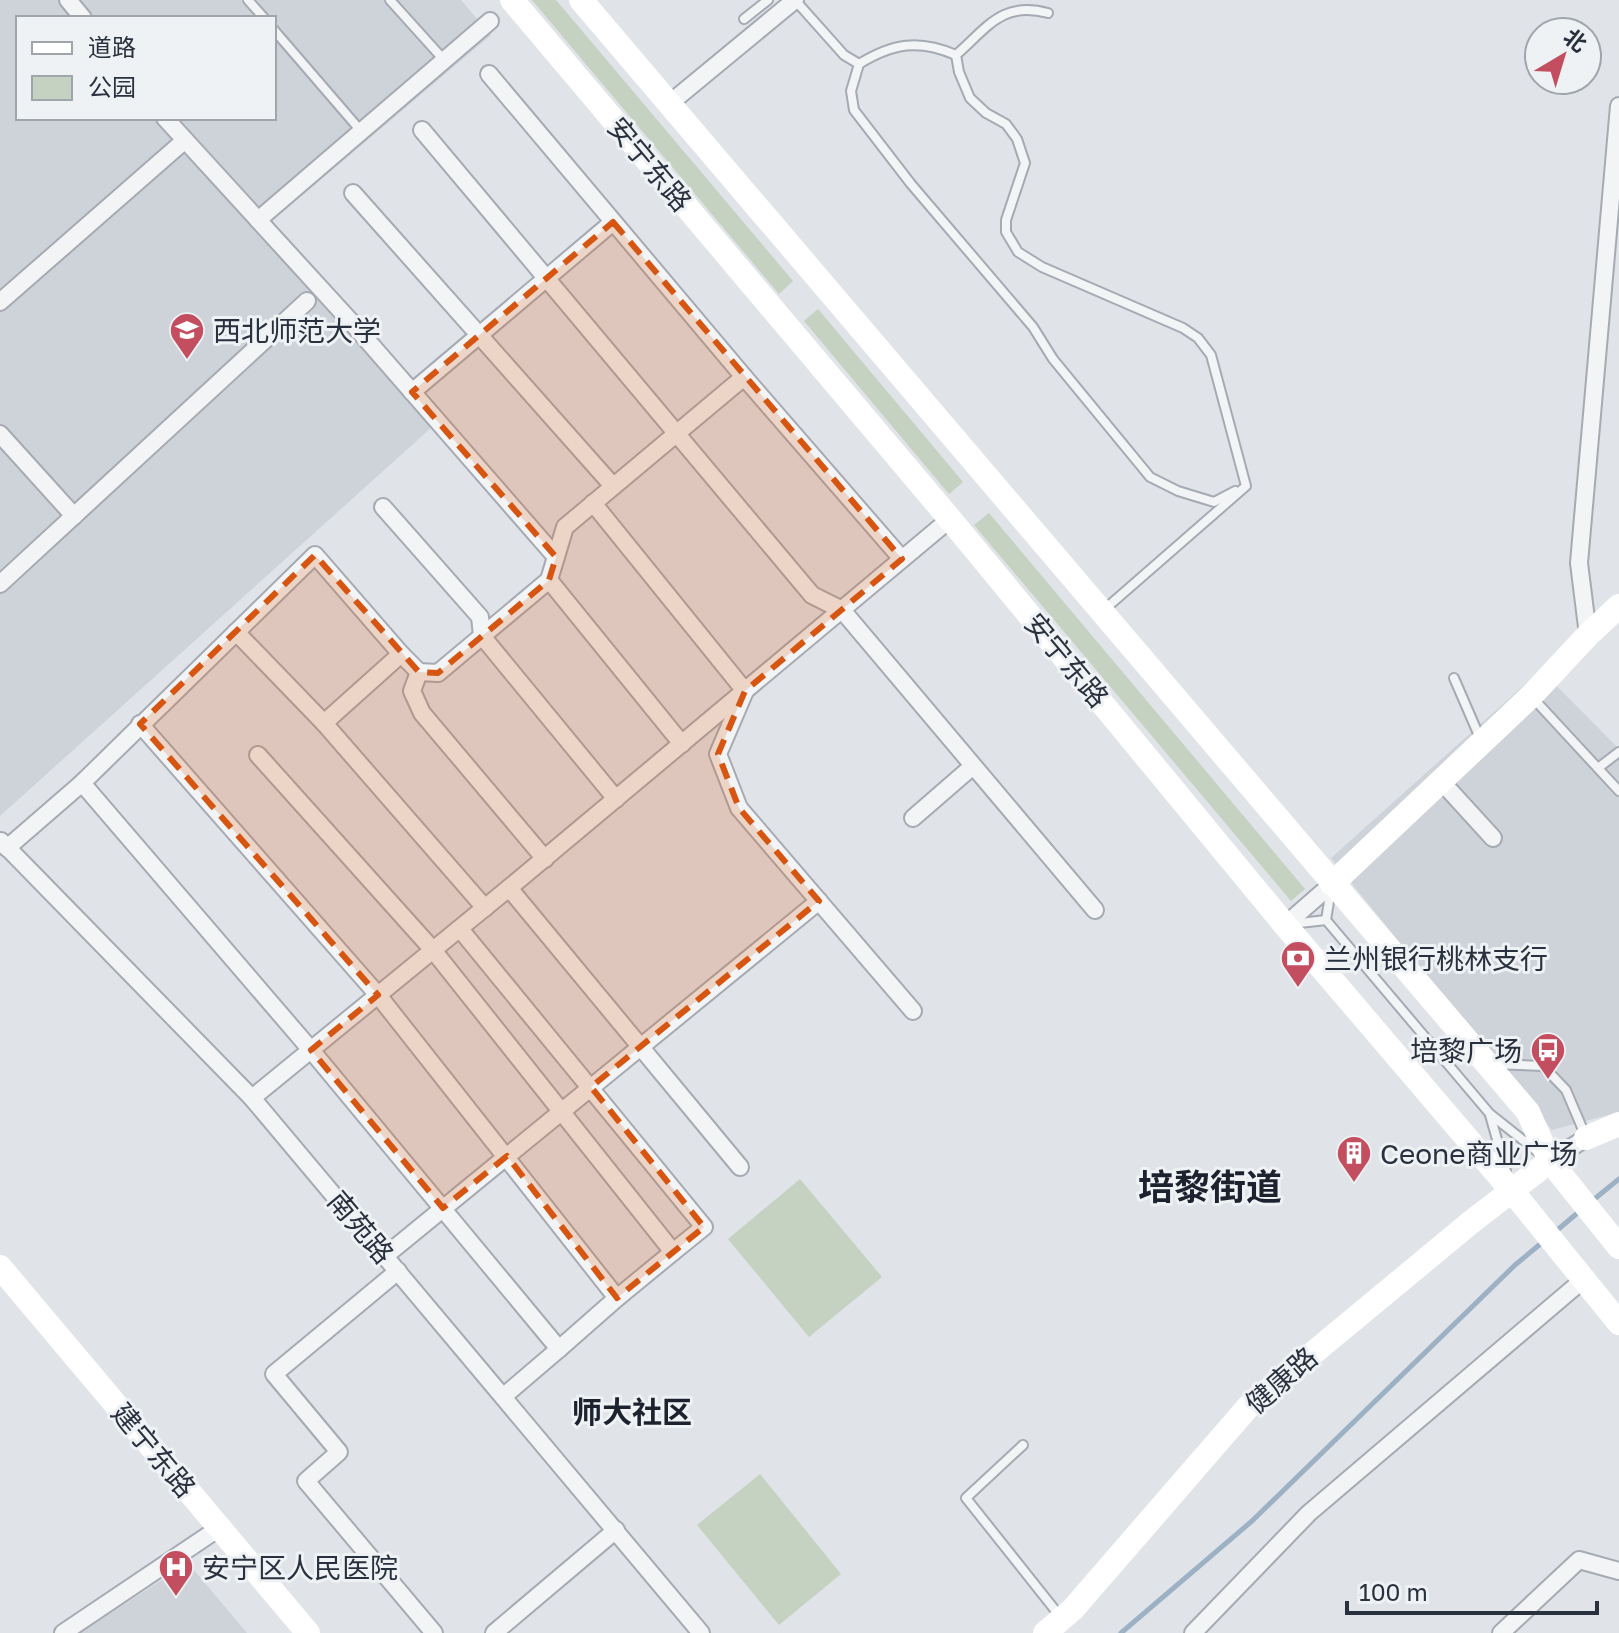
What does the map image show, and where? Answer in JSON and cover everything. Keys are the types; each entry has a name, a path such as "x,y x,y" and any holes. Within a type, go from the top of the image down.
{"main road":[{"name":"安宁东路","path":"512,0 950,519 1619,1323"},
{"name":"安宁东路","path":"581,0 1332,884 1425,980 1486,1063 1528,1112 1550,1161 1612,1238"},
{"path":"1332,884 1531,696 1619,606"},
{"path":"1586,1138 1619,1124"},
{"name":"健康路","path":"1053,1626 1073,1609 1248,1407 1550,1161"},
{"name":"建宁东路","path":"0,1267 308,1633"}],"street":[{"path":"68,0 81,16"},
{"path":"669,104 795,0"},
{"path":"258,220 490,21"},
{"path":"489,74 902,559"},
{"path":"1588,635 1579,563 1619,106"},
{"path":"167,120 556,557"},
{"path":"422,130 812,595 842,610 1095,910"},
{"path":"0,302 184,141"},
{"path":"353,193 613,486"},
{"path":"412,392 613,222"},
{"path":"2,577 74,516 307,301"},
{"path":"4,844 82,783 315,555 419,672 438,673 549,580 565,527 744,377"},
{"path":"1,438 74,516"},
{"path":"593,503 745,691"},
{"path":"383,507 480,617 482,636 616,799"},
{"path":"252,1098 545,859 950,519"},
{"path":"549,580 682,744"},
{"path":"236,632 324,723 485,908"},
{"path":"324,723 401,654"},
{"path":"419,672 412,691 422,713 545,859"},
{"path":"745,691 718,754 739,808 913,1011"},
{"path":"140,724 378,995 617,1298"},
{"path":"258,755 433,950 673,1252"},
{"path":"913,818 973,766"},
{"path":"1441,781 1493,838"},
{"path":"82,783 311,1050 559,1349"},
{"name":"南苑路","path":"4,844 252,1098 701,1633"},
{"path":"1285,925 1332,884"},
{"path":"509,888 740,1167"},
{"path":"385,1256 819,901"},
{"path":"460,929 704,1227 504,1396"},
{"path":"1550,1161 1586,1138"},
{"path":"398,1271 274,1374 339,1452 306,1481 434,1633"},
{"path":"1193,1633 1309,1513 1584,1279"},
{"path":"63,1633 219,1528"},
{"path":"494,1633 616,1530"},
{"path":"1501,1633 1579,1560 1619,1571"}],"lane":[{"path":"248,0 262,16"},
{"path":"390,0 444,60"},
{"path":"744,19 768,0"},
{"path":"795,0 844,55 859,64"},
{"path":"956,55 1007,11 1030,8 1048,13"},
{"path":"276,32 361,131"},
{"path":"956,55 933,45 903,46 876,53 859,64 851,91 854,110 911,184 1033,327 1053,359 1150,477 1178,491 1214,502 1246,486"},
{"path":"956,55 959,72 970,98 986,113 1006,124 1017,139 1025,163 1006,220 1006,232 1018,252 1042,267 1183,328 1198,338 1211,355 1246,486"},
{"path":"1101,613 1246,486"},
{"path":"1454,678 1482,743"},
{"path":"1531,696 1619,791"},
{"path":"1598,768 1619,752"},
{"path":"1332,884 1326,920 1490,1114 1550,1161"},
{"path":"1285,925 1326,920"},
{"path":"1486,1063 1543,1066 1566,1090 1586,1138"},
{"path":"1490,1114 1512,1191"},
{"path":"1023,1445 966,1498 1053,1626"}],"highlighted area":[{"path":"613,222 902,559 745,691 718,754 739,808 819,901 591,1087 704,1227 617,1298 507,1156 443,1208 311,1050 378,995 140,724 315,555 419,672 438,673 549,580 556,557 412,392"}],"shaded area":[{"name":"西北师范大学","path":"0,0 461,0 491,35 258,233 432,427 0,816"},
{"path":"1541,670 1619,749 1619,1112 1552,1130 1331,858"},
{"name":"安宁区人民医院","path":"188,1563 247,1633 80,1633"}],"green space":[{"path":"532,0 556,0 793,281 779,294"},
{"path":"818,309 963,482 949,494 804,321"},
{"path":"989,513 1305,889 1291,901 974,525"},
{"path":"800,1179 882,1277 809,1337 728,1239"},
{"path":"760,1474 841,1574 779,1625 697,1525"}],"waterway":[{"path":"1592,1201 1619,1179"},
{"path":"1555,1232 1581,1210"},
{"path":"1121,1633 1252,1521 1515,1265 1544,1241"}],"place":[{"name":"西北师范大学","path":"187,361"},
{"name":"兰州银行桃林支行","path":"1298,989"},
{"name":"培黎广场","path":"1548,1081"},
{"name":"Ceone商业广场","path":"1354,1184"},
{"name":"安宁区人民医院","path":"176,1598"}],"district":[{"name":"培黎街道","path":"1210,1186"},
{"name":"师大社区","path":"632,1412"}]}
